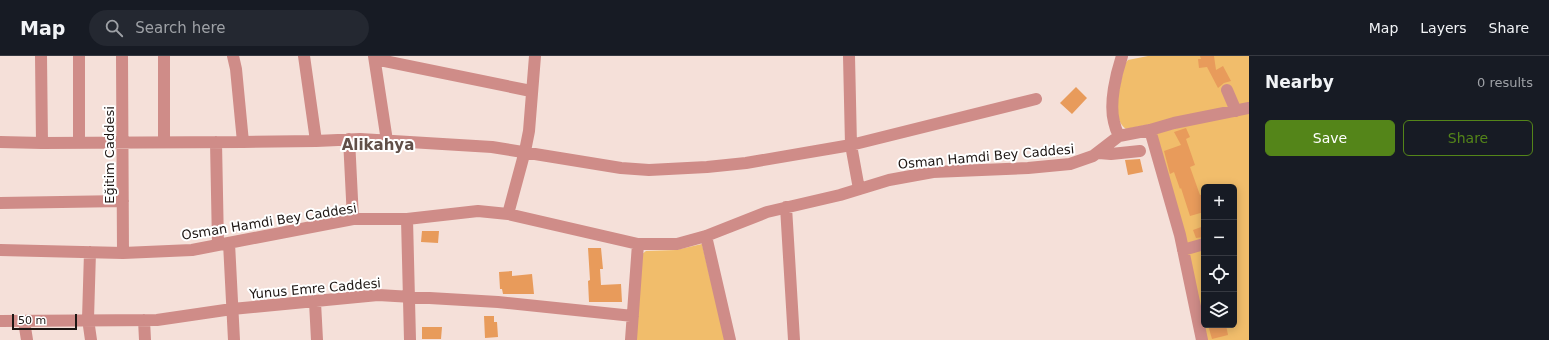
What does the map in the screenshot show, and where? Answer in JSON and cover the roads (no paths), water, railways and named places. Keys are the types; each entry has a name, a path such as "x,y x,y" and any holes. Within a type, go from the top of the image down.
{"street":[{"path":"40,56 42,143"},
{"path":"79,56 79,143"},
{"name":"Eğitim Caddesi","path":"122,56 123,253"},
{"path":"164,56 164,142"},
{"path":"233,56 236,69 243,142"},
{"path":"304,56 316,141"},
{"path":"508,214 529,131 535,56"},
{"path":"849,56 851,145 859,189"},
{"path":"1122,56 1117,72 1112,105 1114,121 1119,136 1249,108"},
{"path":"388,141 374,57 531,91"},
{"path":"1227,90 1236,111"},
{"path":"0,142 243,142 349,139 492,147 525,151 621,168 668,170 746,163 851,145 1036,99"},
{"path":"1150,130 1184,250 1202,340"},
{"name":"Osman Hamdi Bey Caddesi","path":"0,250 123,253 192,250 353,219 408,219 478,211 508,214 638,244 677,244 706,236 737,223 786,207 833,197 889,180 924,173 1066,164 1084,160 1099,153 1119,136"},
{"path":"349,139 353,219"},
{"path":"216,142 223,244 232,309 234,340"},
{"path":"1099,153 1111,154 1140,151"},
{"path":"0,203 123,202"},
{"path":"786,207 794,340"},
{"path":"408,219 408,296 410,340"},
{"path":"706,236 730,340"},
{"path":"631,340 638,244"},
{"path":"1184,250 1201,245"},
{"path":"90,252 88,319 91,340"},
{"name":"Yunus Emre Caddesi","path":"0,321 88,319 157,320 232,309 378,295 498,302 633,316"},
{"path":"315,302 318,340"},
{"path":"144,320 145,340"},
{"path":"24,321 27,340"}],"district":[{"name":"Alikahya","path":"378,145"}]}
